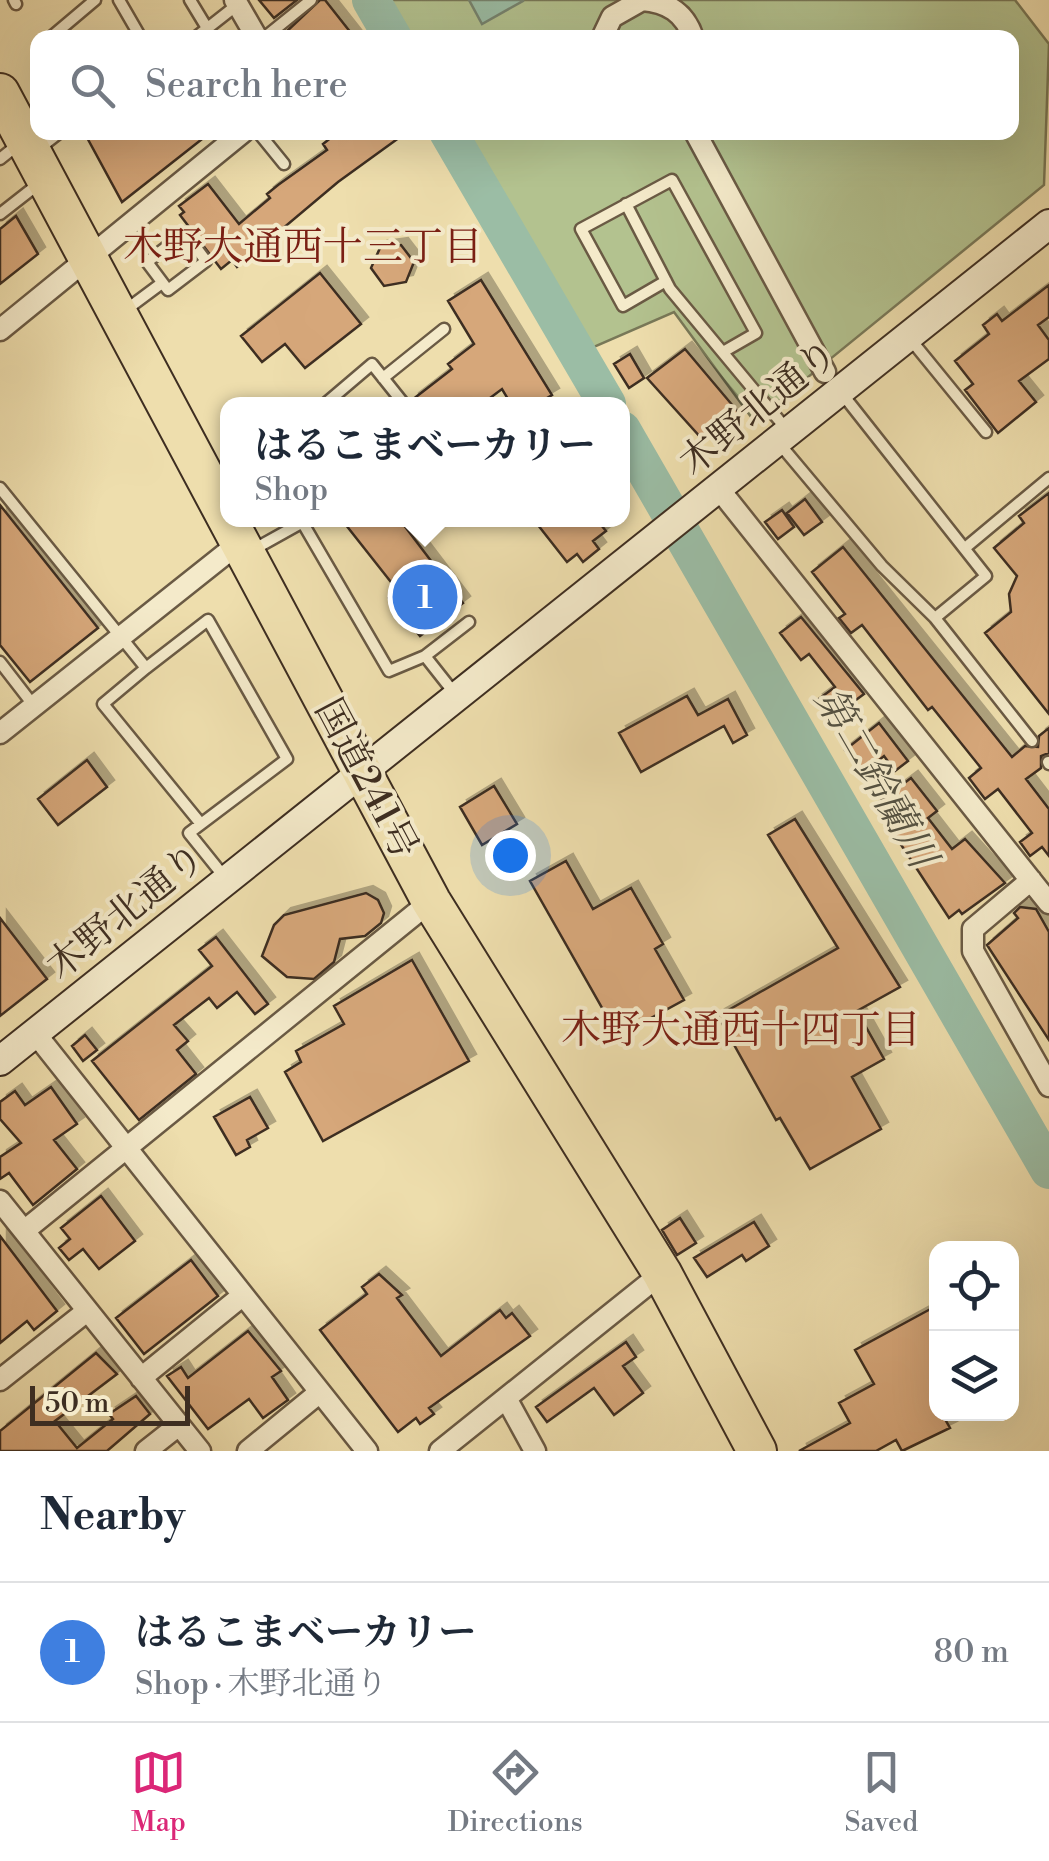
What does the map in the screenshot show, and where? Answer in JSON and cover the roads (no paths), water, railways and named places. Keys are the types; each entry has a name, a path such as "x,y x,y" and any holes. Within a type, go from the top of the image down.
{"highway":[{"name":"国道241号","path":"0,93 118,316 220,491"},
{"name":"国道241号","path":"234,527 242,549 431,901 662,1273 758,1451"}],"street":[{"path":"606,30 625,2 642,0 672,7 689,30"},
{"path":"236,2 255,30"},
{"path":"0,330 233,140"},
{"path":"699,140 832,381"},
{"name":"木野北通り","path":"0,1061 783,437 832,381 908,336 1049,224"},
{"path":"719,489 1049,903"},
{"path":"0,733 242,549"},
{"path":"1031,880 972,929 972,950 1049,1086"},
{"path":"24,1231 431,901"},
{"path":"34,1033 368,1451"},
{"path":"0,1202 200,1451"},
{"path":"440,1451 662,1273"},
{"path":"141,1378 242,1296"},
{"path":"0,1380 87,1310"},
{"path":"248,1451 320,1392"},
{"path":"506,1398 535,1451"},
{"path":"146,1451 179,1425"}],"lane":[{"path":"59,30 95,0"},
{"path":"119,0 136,30"},
{"path":"190,0 207,28"},
{"path":"271,30 310,0"},
{"path":"205,30 236,2"},
{"path":"264,140 284,164"},
{"path":"0,214 33,153"},
{"path":"666,280 623,306 581,229 672,180 756,333 722,352"},
{"path":"626,204 666,280 783,437 882,566 935,618 1032,741"},
{"path":"185,233 206,261 168,290 162,282 147,262 185,233"},
{"path":"118,316 162,282"},
{"path":"383,378 444,329"},
{"path":"908,336 986,432"},
{"path":"333,397 372,364 398,397"},
{"path":"832,381 986,576 935,618"},
{"path":"964,548 1049,478"},
{"path":"0,488 146,668"},
{"path":"242,549 289,527"},
{"path":"305,527 389,671 424,656 469,622"},
{"path":"201,824 102,704 208,620 287,760 189,833 226,880"},
{"path":"424,656 458,697"},
{"path":"0,662 34,706"}],"waterway":[{"name":"第二鈴蘭川","path":"371,0 388,30"},
{"name":"第二鈴蘭川","path":"453,140 603,397"},
{"name":"第二鈴蘭川","path":"630,444 1049,1170"}],"place":[{"name":"はるこまベーカリー","path":"425,597"}],"district":[{"name":"木野大通西十三丁目","path":"303,248"},
{"name":"木野大通西十四丁目","path":"741,1031"}]}
